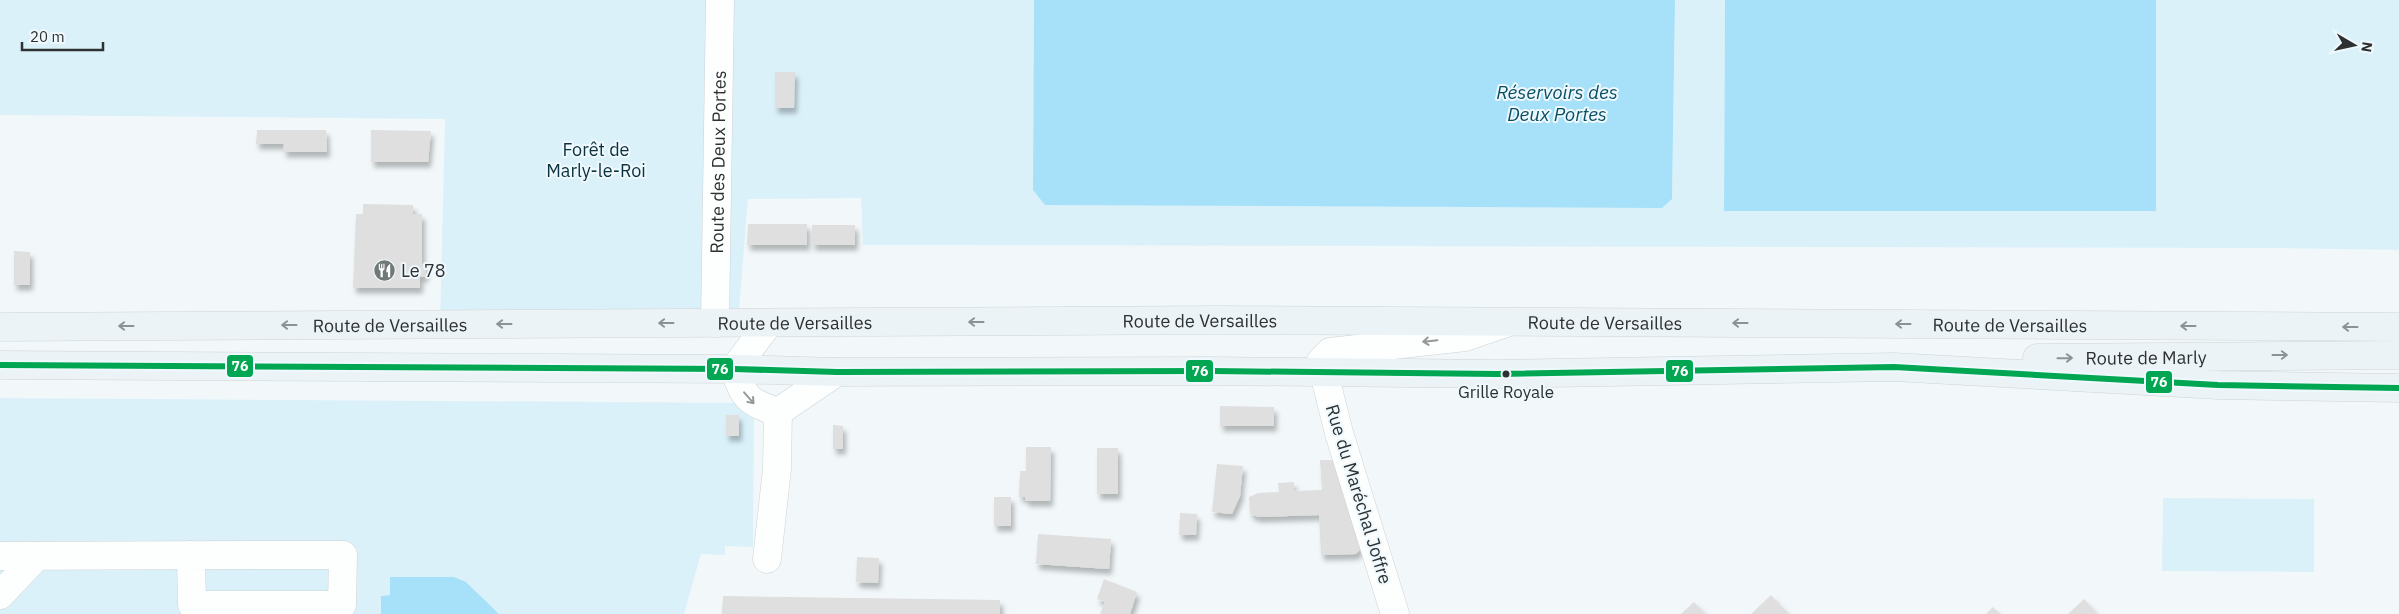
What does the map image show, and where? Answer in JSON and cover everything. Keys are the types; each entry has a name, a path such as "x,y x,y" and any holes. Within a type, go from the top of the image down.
{"main road":[{"name":"Route de Versailles","path":"0,327 715,323 1511,322 2399,327"},
{"name":"Route de Marly","path":"1894,367 1940,360 2232,355 2399,355"},
{"path":"0,365 734,369 837,372 1212,371 1324,374 1497,374 1894,367 2258,386 2399,388"}],"street":[{"name":"Route des Deux Portes","path":"715,323 720,0"},
{"path":"1324,374 1322,360 1330,352 1464,337 1511,322"},
{"path":"769,323 734,369 741,388 754,404 778,412"},
{"path":"2232,355 2258,386"},
{"path":"778,412 837,372"},
{"name":"Rue du Maréchal Joffre","path":"1324,374 1339,432 1395,614"},
{"path":"767,558 777,469 778,412"},
{"path":"0,556 191,555 343,555 342,605 192,605 191,555"},
{"path":"0,595 37,556"}],"green space":[{"name":"Forêt de Marly-le-Roi","path":"0,0 1034,0 1033,190 1672,199 1675,0 1725,0 1724,211 2156,211 2156,0 2399,0 2399,250 2278,248 863,245 861,198 748,199 738,323 440,324 445,119 0,115"},
{"path":"0,398 754,403 753,547 725,546 725,555 701,554 684,614 499,614 466,582 381,596 381,614 0,614"},
{"path":"2163,498 2314,499 2314,572 2162,571"}],"water":[{"name":"Réservoirs des Deux Portes","path":"1034,0 1675,0 1672,199 1662,208 1045,205 1033,190"},
{"path":"1725,0 2156,0 2156,211 1724,211"},
{"path":"390,577 454,577 466,582 499,614 381,614 381,596 390,595"}],"building":[{"path":"775,72 795,72 794,108 775,108"},
{"path":"257,130 326,130 327,152 283,152 284,144 256,144"},
{"path":"371,130 431,131 428,162 371,162"},
{"path":"363,204 413,205 413,214 422,214 422,264 426,264 425,277 420,277 420,288 353,288 356,214 363,214"},
{"path":"748,224 807,224 807,245 747,245"},
{"path":"812,225 855,225 855,245 812,245"},
{"path":"14,251 30,252 30,285 14,285"},
{"path":"1220,406 1274,407 1274,426 1220,426"},
{"path":"726,415 739,415 739,436 726,436"},
{"path":"833,425 843,426 843,449 833,449"},
{"path":"1026,447 1051,447 1050,501 1026,501 1025,497 1019,497 1020,471 1026,471"},
{"path":"1097,448 1118,448 1118,494 1097,494"},
{"path":"1320,460 1333,460 1360,549 1356,554 1321,555 1319,515 1259,517 1250,514 1249,497 1258,493 1279,492 1278,483 1294,482 1294,491 1322,490"},
{"path":"1217,464 1243,466 1240,496 1232,514 1212,512"},
{"path":"994,497 1011,497 1011,526 994,526"},
{"path":"1180,513 1197,514 1196,535 1179,535"},
{"path":"1038,534 1111,539 1109,569 1036,564"},
{"path":"857,557 879,558 878,583 856,582"},
{"path":"1104,579 1137,592 1130,614 1100,614 1105,602 1097,599"},
{"path":"1771,595 1789,614 1751,614"},
{"path":"723,596 1000,600 1000,614 722,614"},
{"path":"2084,599 2098,614 2068,614"},
{"path":"1694,602 1706,614 1681,614"},
{"path":"1993,607 2000,614 1986,614"}],"transit line":[{"name":"76","path":"0,365 734,369 837,372 1212,371 1497,374 1894,367 2218,385 2399,388"}],"place":[{"name":"Le 78","path":"385,270"},
{"name":"Grille Royale","path":"1506,374"}]}
